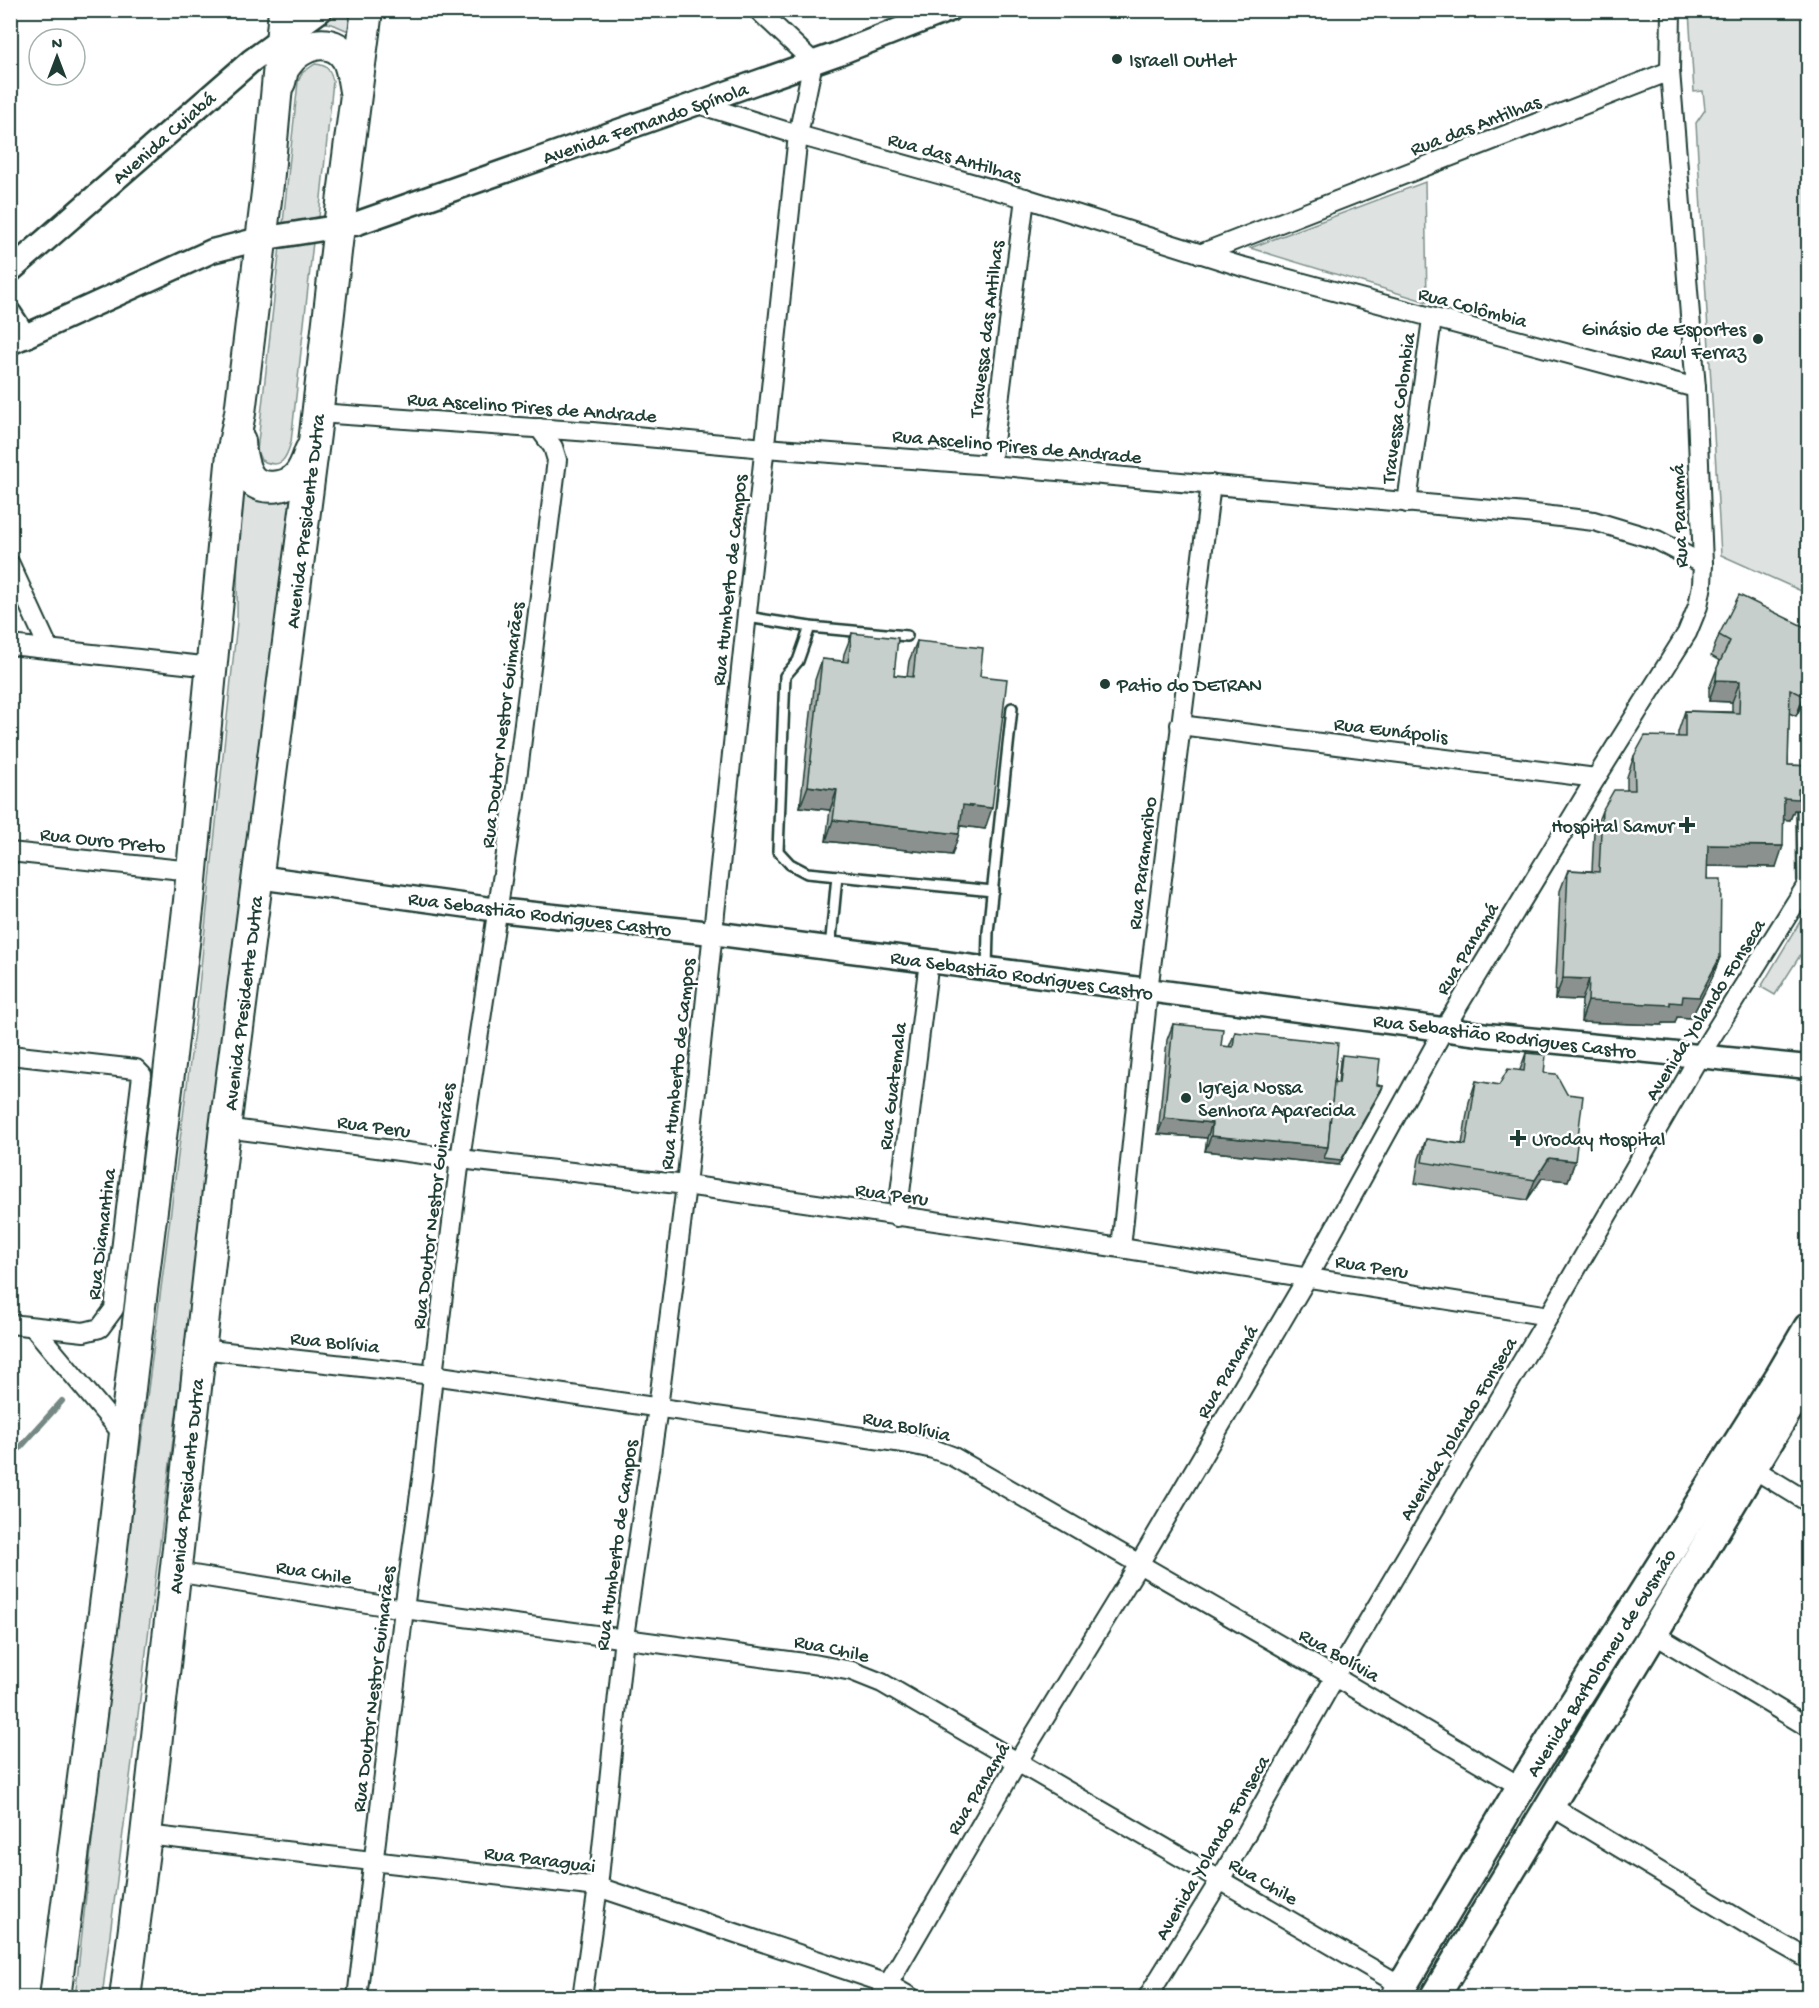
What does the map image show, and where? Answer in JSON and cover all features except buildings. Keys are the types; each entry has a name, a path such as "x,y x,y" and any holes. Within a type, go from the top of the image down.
{"highway":[{"name":"Avenida Presidente Dutra","path":"125,1998 146,1835 225,1128 367,10"},
{"path":"55,1998 168,1085 192,871 232,454 240,413 277,96 282,24"},
{"path":"277,96 284,66 296,52 321,44 338,48 348,60 357,103"},
{"path":"240,413 240,446 244,466 253,481 269,488 288,484 298,476 305,465 316,424"}],"main road":[{"name":"Avenida Bartolomeu de Gusmão","path":"1398,1992 1521,1787 1809,1328"},
{"name":"Avenida Bartolomeu de Gusmão","path":"1434,1998 1809,1376"}],"street":[{"name":"Avenida Cuiabá","path":"10,271 242,69 282,24 321,10"},
{"path":"758,10 813,62"},
{"name":"Avenida Fernando Spínola","path":"18,340 212,250 355,224 698,104 949,10"},
{"path":"1670,71 1671,10"},
{"name":"Rua Humberto de Campos","path":"582,1998 598,1887 624,1637 658,1408 686,1185 798,135 813,62"},
{"name":"Rua das Antilhas","path":"1200,254 1670,71"},
{"name":"Rua Panamá","path":"884,1991 1017,1763 1139,1564 1307,1278 1444,1029 1687,633 1698,606 1703,564 1696,388 1670,71"},
{"name":"Rua das Antilhas","path":"698,104 798,135 1025,198 1240,266"},
{"name":"Travessa das Antilhas","path":"991,465 1025,198"},
{"path":"1239,239 1240,266"},
{"name":"Rua Colômbia","path":"1240,266 1696,388"},
{"path":"10,314 18,340"},
{"name":"Travessa Colombia","path":"1407,503 1432,319"},
{"name":"Rua Ascelino Pires de Andrade","path":"316,424 539,428 991,465 1526,513 1594,521 1657,540 1703,564"},
{"name":"Rua Doutor Nestor Guimarães","path":"357,1998 460,1159 498,910 558,460 548,437 539,428"},
{"name":"Rua Paramaribo","path":"1121,1248 1148,991 1211,484"},
{"path":"10,564 49,648"},
{"path":"10,645 212,668"},
{"name":"Rua Eunápolis","path":"1180,725 1596,778"},
{"name":"Rua Ouro Preto","path":"10,852 192,871"},
{"name":"Rua Sebastião Rodrigues Castro","path":"258,877 498,910 712,933 1444,1029 1798,1066 1809,1073"},
{"name":"Avenida Yolando Fonseca","path":"1147,1998 1220,1880 1335,1677 1549,1316 1699,1056 1806,888"},
{"name":"Rua Guatemala","path":"897,1216 929,961"},
{"name":"Rua Diamantina","path":"10,1055 136,1069 142,1075 114,1309 100,1328 84,1332 10,1324"},
{"name":"Rua Peru","path":"225,1128 460,1159 686,1185 1121,1248 1549,1316"},
{"path":"33,1327 125,1437"},
{"name":"Rua Bolívia","path":"201,1349 433,1375 933,1449 952,1456 1521,1787"},
{"path":"1754,1469 1809,1502"},
{"name":"Rua Chile","path":"175,1572 404,1609 624,1637 852,1671 882,1683 1220,1880 1398,1992"},
{"path":"1654,1634 1809,1727"},
{"path":"1549,1804 1760,1932 1809,1959"},
{"name":"Rua Paraguai","path":"146,1835 598,1887 884,1991 912,1998"}],"lane":[{"path":"747,617 810,627 907,636"},
{"path":"810,627 798,661 785,676 778,851 790,864 807,873 993,891"},
{"path":"987,969 1012,708"},
{"path":"1802,786 1806,888"},
{"path":"830,949 837,876"}],"shaded area":[{"path":"330,11 351,11 351,32 320,22"},
{"name":"Ginásio de Esportes Raul Ferraz","path":"1689,11 1808,11 1808,594 1721,555 1696,123 1705,110 1703,91 1694,92"},
{"path":"315,64 327,68 333,81 319,217 283,223 298,82 302,73"},
{"path":"1425,182 1427,302 1250,248"},
{"path":"313,242 291,442 282,462 273,464 261,460 257,451 280,246"},
{"path":"238,483 299,493 277,624 102,1997 75,1998 101,1757 196,1015 237,622"},
{"path":"1808,908 1808,943 1775,995 1761,987"}],"waterway":[{"path":"10,1459 62,1401"}],"place":[{"name":"Israell Outlet","path":"1117,59"},
{"name":"Ginásio de Esportes Raul Ferraz","path":"1758,339"},
{"name":"Patio do DETRAN","path":"1105,684"},
{"name":"Hospital Samur","path":"1687,825"},
{"name":"Igreja Nossa Senhora Aparecida","path":"1186,1098"},
{"name":"Uroday Hospital","path":"1518,1138"}]}
